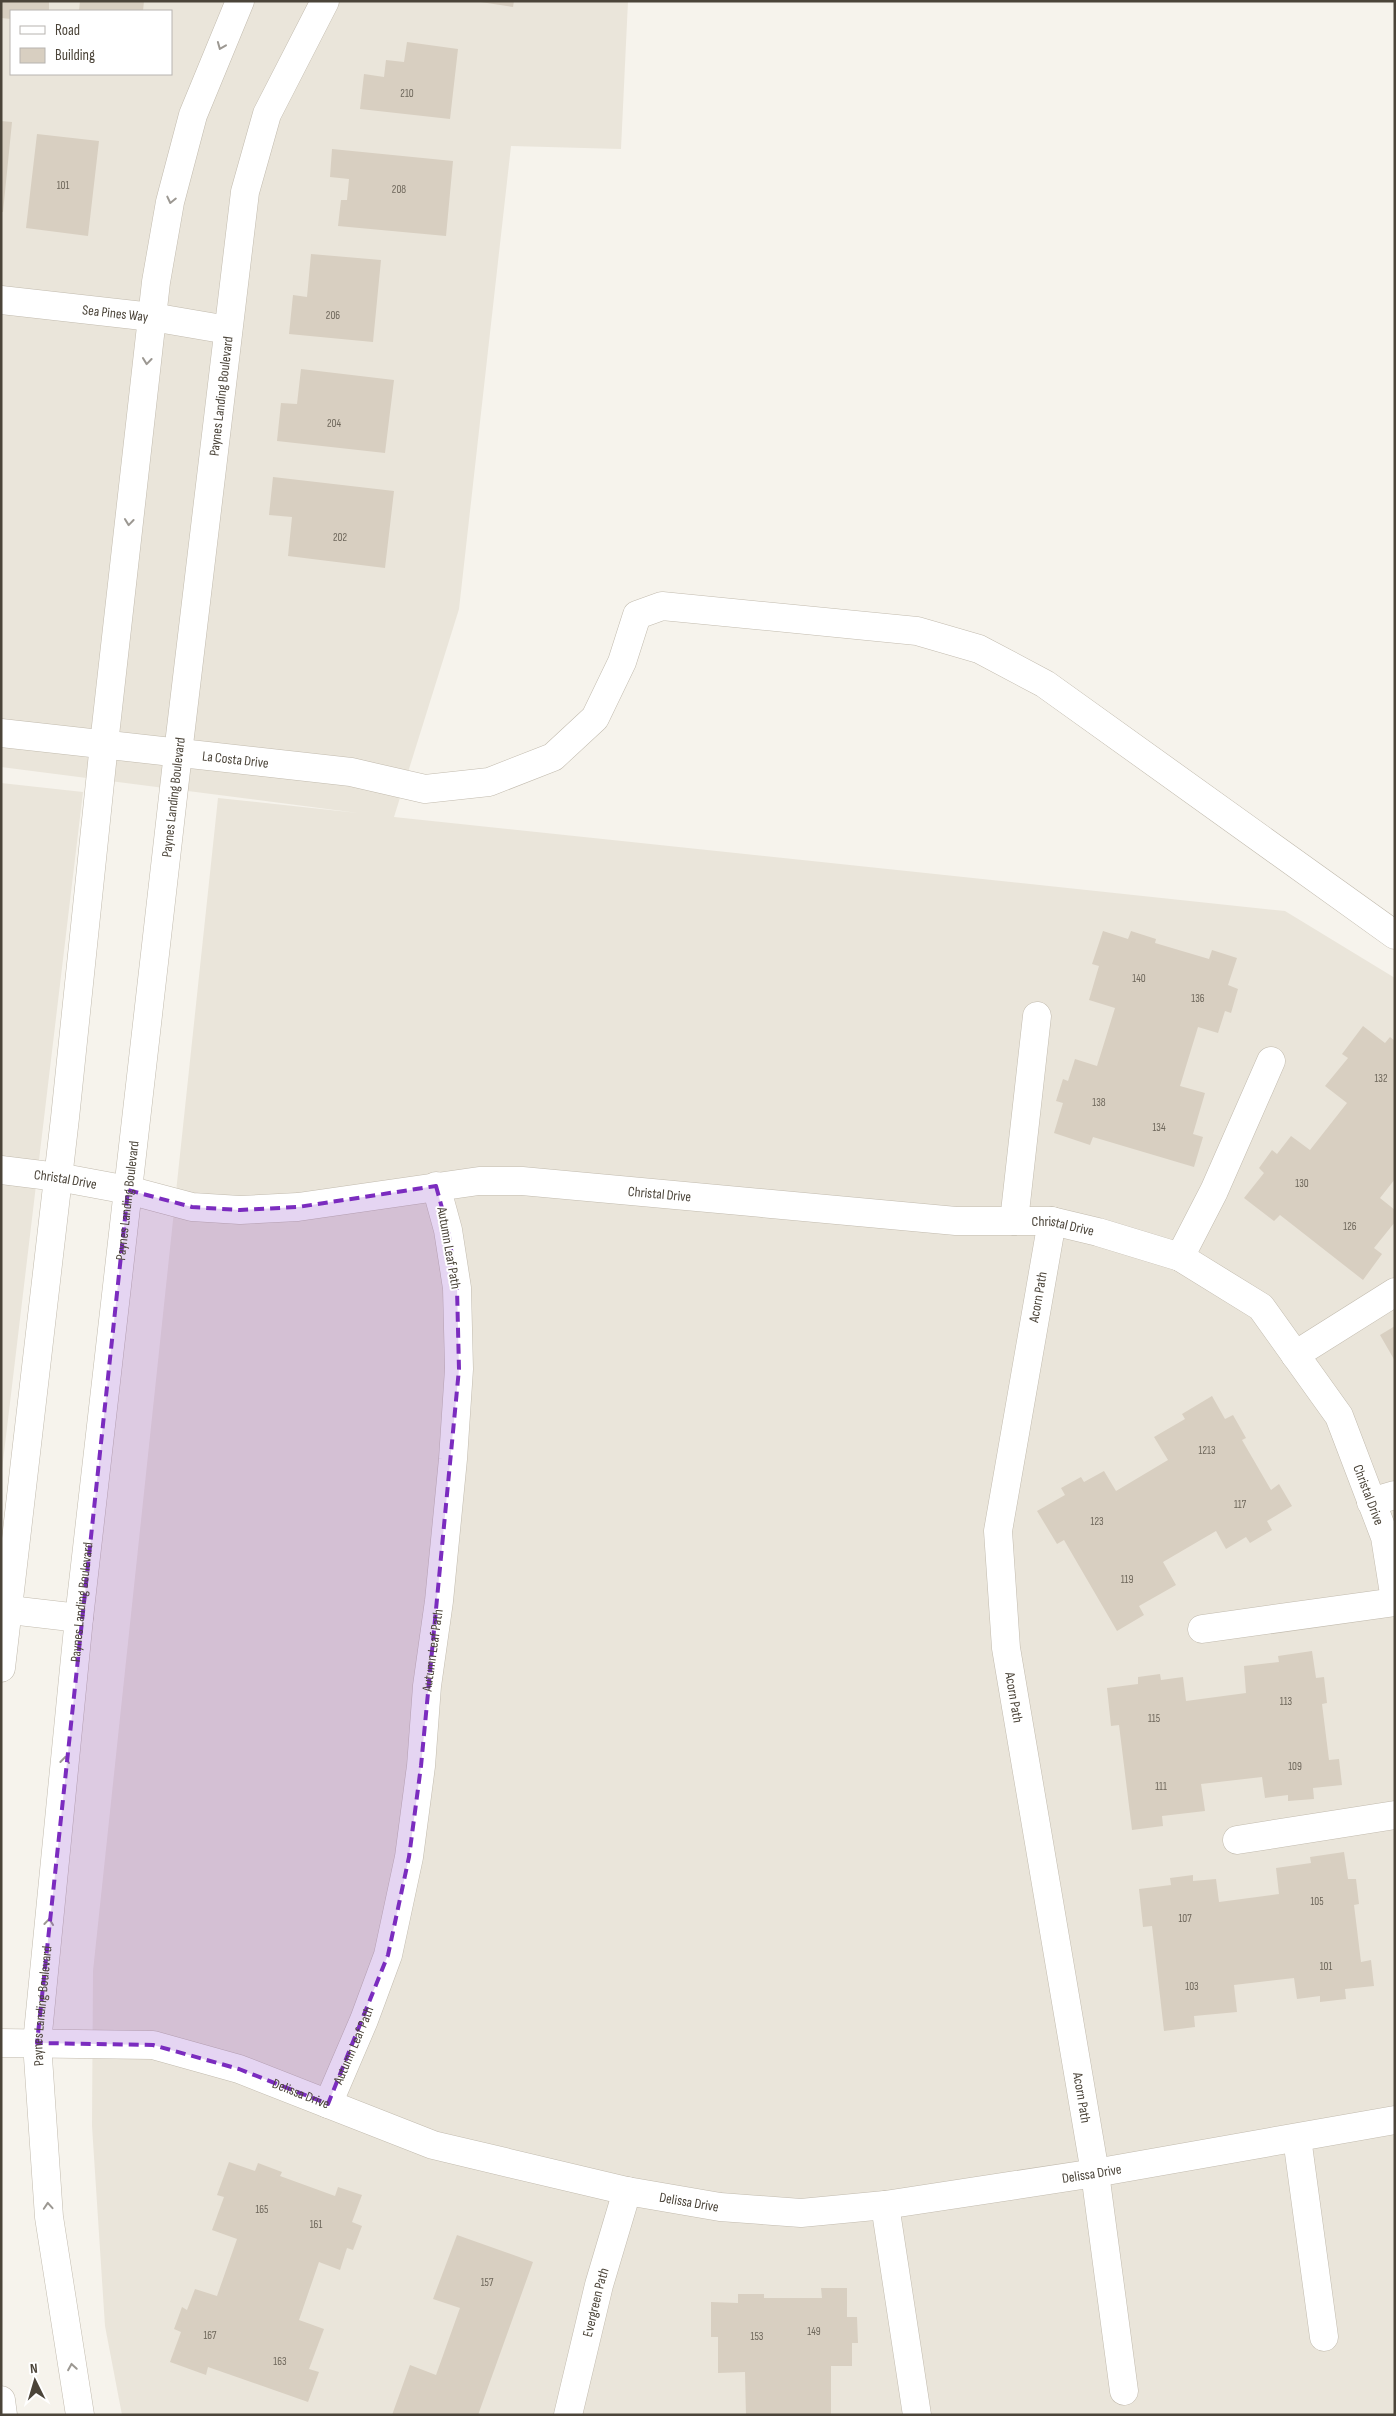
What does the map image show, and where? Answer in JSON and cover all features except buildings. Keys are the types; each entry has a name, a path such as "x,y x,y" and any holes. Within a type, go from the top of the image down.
{"street":[{"path":"1,1668 5,1610 58,1177 152,317 170,202 193,115 240,1"},
{"name":"Paynes Landing Boulevard","path":"80,2415 49,2217 37,2044 79,1618 178,753 245,192 267,114 325,1"},
{"name":"Sea Pines Way","path":"1,300 152,317 228,330"},
{"name":"La Costa Drive","path":"1,733 351,772 425,789 489,782 553,757 595,718 622,662 637,615 662,606 917,632 979,649 1045,684 1395,935"},
{"path":"1014,1221 1037,1016"},
{"path":"1180,1257 1214,1190 1271,1061"},
{"name":"Christal Drive","path":"1,1170 58,1177 128,1190 192,1207 240,1210 298,1207 479,1181 522,1181 956,1221 1052,1221 1098,1232 1180,1257 1261,1307 1339,1416 1383,1499 1385,1537 1395,1601"},
{"name":"Autumn Leaf Path","path":"328,2104 364,2020 388,1955 409,1857 421,1766 427,1686 439,1601 454,1460 459,1369 457,1288 448,1230 436,1186"},
{"name":"Acorn Path","path":"1052,1221 998,1531 1006,1648 1095,2173 1124,2391"},
{"path":"1295,1355 1395,1292"},
{"path":"1202,1629 1395,1601"},
{"path":"5,1610 79,1618"},
{"path":"1237,1840 1395,1815"},
{"name":"Delissa Drive","path":"1,2043 153,2045 239,2069 433,2145 627,2191 720,2207 801,2213 885,2205 1095,2173 1395,2120"},
{"path":"1297,2138 1324,2337"},
{"name":"Evergreen Path","path":"568,2415 599,2285 627,2191"},
{"path":"885,2205 917,2415"},
{"path":"1,2400 3,2415"}],"highlighted area":[{"path":"436,1186 448,1230 457,1288 459,1369 421,1766 409,1857 388,1955 328,2104 239,2069 153,2045 37,2043 128,1190 192,1207 240,1210 298,1207"}],"shaded area":[{"path":"1,1 628,1 621,149 511,146 459,609 394,817 1285,911 1395,978 1395,2415 122,2415 105,2326 92,2126 93,1971 218,798 358,813 1,767"},
{"path":"1,783 83,792 1,1478"}]}
